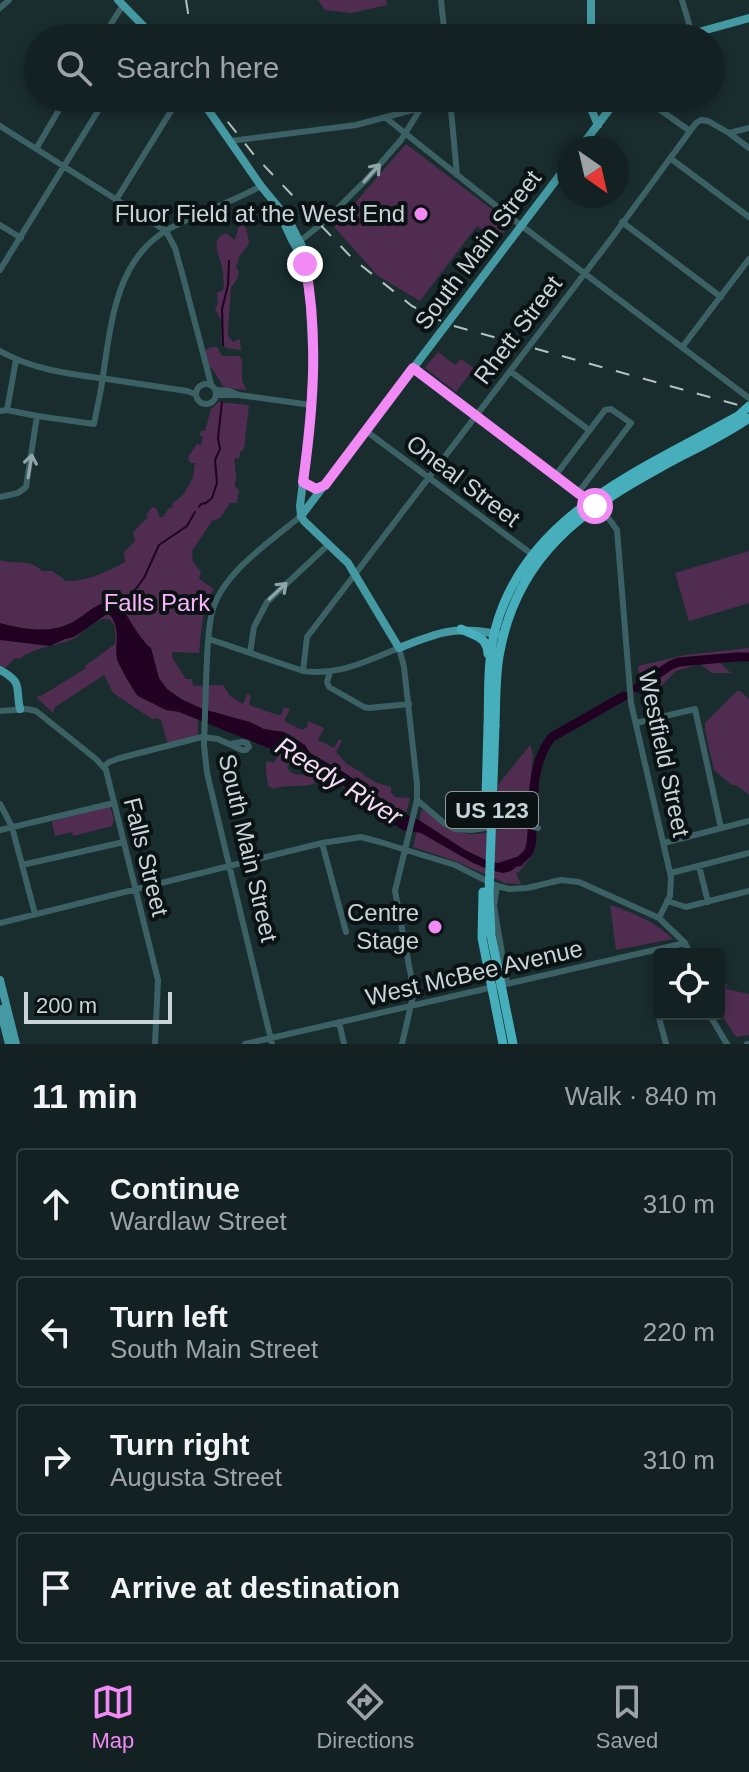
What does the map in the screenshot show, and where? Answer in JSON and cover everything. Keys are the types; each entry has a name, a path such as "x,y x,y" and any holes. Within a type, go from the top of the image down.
{"highway":[{"name":"US 123","path":"492,726 490,664 499,635 536,557 620,480 738,416 749,406"},
{"name":"US 123","path":"592,504 725,434 749,418"},
{"path":"461,629 485,642 490,664"},
{"name":"US 123","path":"499,635 492,726 486,894 513,1044"},
{"name":"US 123","path":"500,985 503,1044"}],"main road":[{"path":"591,0 591,24"},
{"path":"120,2 137,24"},
{"path":"725,25 749,18"},
{"path":"210,112 288,219 303,248 312,328 311,405 301,516 348,563 399,648 435,634 461,629 499,635"},
{"path":"592,112 598,125"},
{"path":"589,136 608,112"},
{"name":"South Main Street","path":"301,516 557,179"},
{"path":"279,210 304,259"},
{"path":"303,482 316,489 325,485"},
{"path":"0,670 18,686 20,709"},
{"path":"0,980 16,1044"},
{"path":"0,1009 9,1044"}],"street":[{"path":"0,8 9,0"},
{"path":"441,0 444,24"},
{"path":"682,0 689,24"},
{"path":"109,24 120,2"},
{"path":"36,149 58,112"},
{"path":"0,270 97,112"},
{"path":"116,200 170,112"},
{"path":"230,141 332,129 407,112"},
{"path":"300,241 366,180 405,134 419,112"},
{"path":"454,112 457,175"},
{"path":"663,112 690,131 698,120 708,121 749,148"},
{"path":"386,118 522,226 749,398"},
{"path":"0,126 166,231 182,273 204,361 207,389"},
{"path":"729,133 749,128"},
{"name":"Rhett Street","path":"303,671 306,640 690,131"},
{"path":"670,158 749,217"},
{"path":"16,360 4,411 94,424 107,346 123,281 138,255 166,231 261,186"},
{"path":"622,222 721,297"},
{"path":"0,225 21,238"},
{"path":"683,346 749,259"},
{"path":"0,351 37,368 70,375 187,391 207,389 311,405"},
{"name":"Westfield Street","path":"413,368 592,504 617,530 628,682 671,873 671,890 659,918"},
{"path":"510,371 589,430"},
{"path":"555,476 605,410 614,410 631,423 578,493"},
{"path":"0,497 18,493 26,487 37,416"},
{"name":"Oneal Street","path":"366,431 536,557"},
{"name":"South Main Street","path":"271,1041 207,773 204,745 206,683 213,609 222,587 301,516"},
{"path":"250,653 254,627 267,602 329,544"},
{"path":"209,639 303,671 330,672 351,667 399,648 409,704 416,804 395,891 413,986 412,1005 402,1044"},
{"path":"330,672 329,687 366,708 409,704"},
{"path":"636,723 695,709 721,828"},
{"path":"0,711 36,711 104,767 120,758 202,737 230,744"},
{"name":"Falls Street","path":"104,767 158,980 155,1044"},
{"path":"0,830 114,803"},
{"path":"0,804 12,827 35,914"},
{"path":"416,804 455,829 472,830 523,823 538,828"},
{"path":"664,843 749,821"},
{"path":"0,923 322,843 361,837 455,865 497,886 519,889 561,880 584,883 659,918 687,948"},
{"path":"22,865 124,842"},
{"path":"322,843 346,932"},
{"path":"671,873 749,855"},
{"path":"699,866 708,902"},
{"path":"497,886 494,906 500,985"},
{"path":"667,901 682,907 749,891"},
{"name":"West McBee Avenue","path":"245,1044 271,1041 339,1022 685,943"},
{"path":"660,1020 666,1044"},
{"path":"713,1020 727,1044"},
{"path":"339,1022 344,1044"}],"green space":[{"path":"318,0 386,0 387,5 351,13 325,10"},
{"name":"Fluor Field at the West End","path":"406,144 510,223 497,241 477,226 420,301 378,276 334,227"},
{"path":"242,224 249,242 240,255 236,267 238,277 231,288 228,331 233,342 240,339 241,350 226,348 221,341 222,322 215,309 217,293 224,287 216,243 226,233 235,240"},
{"path":"217,347 222,356 239,356 242,359 242,381 247,390 224,388 208,366 206,349"},
{"path":"438,352 455,365 461,359 474,368 456,392 425,368"},
{"name":"Falls Park","path":"219,402 249,405 244,449 239,459 235,458 234,486 239,490 237,503 230,503 220,518 212,521 192,551 193,562 201,572 199,579 214,589 204,612 199,653 172,652 173,659 186,679 192,679 193,686 223,685 230,696 243,704 247,694 251,696 249,705 278,715 284,707 290,709 284,721 302,730 307,727 308,721 324,728 318,740 334,748 339,739 342,741 336,752 347,764 377,783 391,787 395,797 410,798 402,829 327,776 322,773 319,776 294,763 287,767 289,771 314,776 315,783 274,789 268,786 267,761 274,763 279,753 215,725 198,719 198,736 168,745 161,720 152,719 113,693 104,675 55,707 53,713 36,697 86,668 115,644 114,626 108,619 97,621 74,638 20,659 15,658 5,668 0,665 0,560 27,563 42,571 52,571 63,581 95,576 125,562 124,552 135,541 133,532 148,517 146,515 152,507 163,517 184,494 193,477 195,463 190,463 188,457 197,444 201,445 201,431 205,431 211,409"},
{"path":"749,551 749,603 689,621 675,573"},
{"path":"749,648 749,659 720,663 731,673 712,673 700,664 676,671 658,689 641,693 638,666 685,655"},
{"path":"737,691 749,699 749,795 714,770 705,730 705,723"},
{"path":"530,745 533,755 527,821 496,824 498,785"},
{"path":"110,806 114,820 112,826 73,836 72,832 55,836 53,821"},
{"path":"422,809 459,832 473,834 512,828 537,831 533,854 516,873 521,884 505,883 413,847"},
{"path":"610,905 644,919 673,939 616,950"},
{"path":"725,984 726,989 749,994 749,1035 736,1037 725,1020"}],"water":[{"path":"117,600 151,648 159,678 167,689 183,700 264,729 284,732 305,745 310,753 345,773 400,812 486,860 498,863 528,853 526,859 511,871 503,873 473,863 421,833 403,830 393,824 313,766 179,712 166,710 138,696 117,659 117,632 110,615 107,614 74,637 50,646 0,640 0,623 30,629 51,629 70,623 101,604"}],"waterway":[{"path":"223,345 222,309 228,285 229,261"},
{"path":"199,507 212,498 217,483 215,460 220,449 218,438 222,402"},
{"path":"116,603 132,594 144,578 159,545 187,526 195,512"},
{"name":"Reedy River","path":"637,688 679,662 749,657"},
{"name":"Reedy River","path":"519,862 531,846 535,777 546,746 552,737 624,696"}],"railway":[{"path":"186,0 190,24"},
{"path":"221,112 254,155 352,258 412,306 447,324 749,408"}],"place":[{"name":"Fluor Field at the West End","path":"421,214"},
{"name":"Centre Stage","path":"435,927"}],"route":[{"path":"305,264 313,349 311,412 303,482 316,489 325,485 413,368 595,506"}]}
